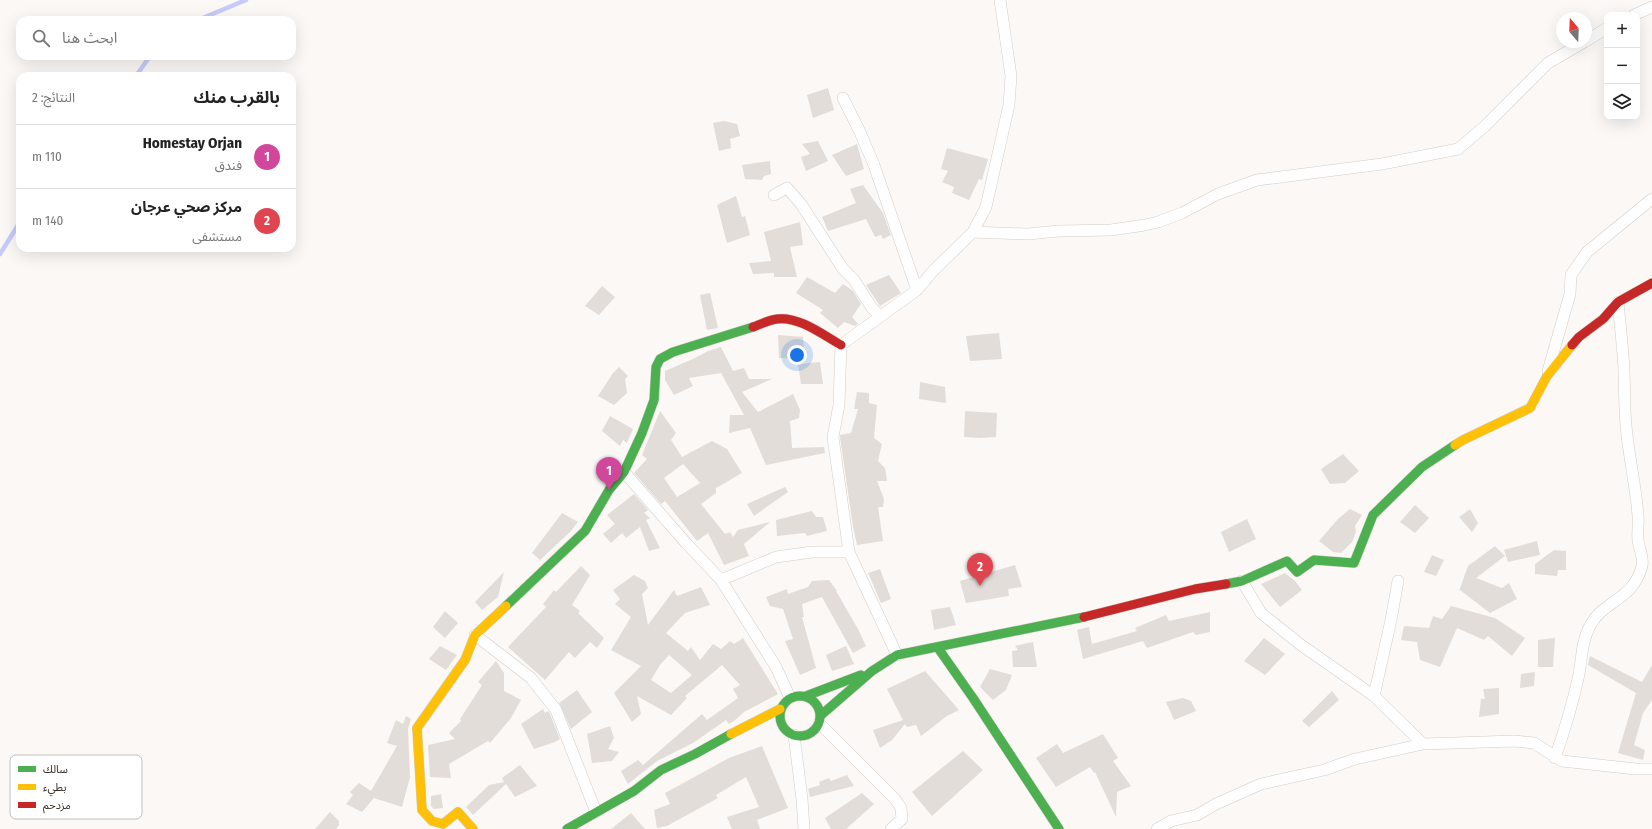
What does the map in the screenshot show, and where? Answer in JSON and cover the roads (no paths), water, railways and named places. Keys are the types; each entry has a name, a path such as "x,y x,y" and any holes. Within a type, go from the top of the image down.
{"street":[{"path":"841,345 917,290 933,271 973,232 986,207 1009,105 1011,76 1000,0"},
{"path":"1640,12 1652,7"},
{"path":"1592,37 1604,30"},
{"path":"973,232 1028,234 1059,231 1110,230 1139,226 1158,222 1182,214 1218,194 1257,180 1382,164 1458,149 1484,127 1548,63 1573,48"},
{"path":"843,98 874,165 917,290"},
{"path":"774,195 788,188 801,204 843,269 854,280 872,308 880,316"},
{"path":"1547,376 1570,294 1571,275 1587,252 1652,199"},
{"path":"872,671 806,696 790,698 780,709 779,716 783,728 794,736 809,734 815,730 820,720 872,671 897,655 938,648 1092,615 1195,589 1242,581 1287,561 1297,572 1314,560 1354,563 1373,515 1422,467 1463,440 1530,408 1547,376 1579,337 1603,319 1618,302 1652,284"},
{"path":"1555,758 1574,692 1584,641 1589,628 1594,618 1626,595 1633,585 1643,564 1638,539 1637,505 1626,433 1624,371 1618,302"},
{"path":"473,829 458,812 443,824 432,821 422,810 418,728 465,660 475,635 585,531 609,490 624,472 642,433 654,400 656,367 660,359 673,352 777,319 785,318 797,322 841,345"},
{"path":"841,345 839,405 832,437 849,552 897,655"},
{"path":"624,472 686,543 721,580 776,667 790,698"},
{"path":"721,580 776,557 812,552 849,552"},
{"path":"1242,581 1261,613 1301,645 1374,696 1422,744"},
{"path":"1374,696 1398,581"},
{"path":"475,635 531,678 556,710 596,812"},
{"path":"938,648 973,698 1059,829"},
{"path":"806,696 814,701 819,708 820,720 895,799 901,808 902,819 891,829"},
{"path":"570,828 634,791 661,770 696,754 734,732 780,709"},
{"path":"794,736 802,799 804,829"},
{"path":"1157,829 1171,821 1197,815 1216,804 1261,784 1324,770 1355,759 1422,744 1515,741 1534,743 1555,758 1562,761 1636,769 1652,769"}],"waterway":[{"path":"208,16 246,0"},
{"path":"139,72 147,60"},
{"path":"0,254 16,228"}],"place":[{"name":"Homestay Orjan","path":"609,490"},
{"name":"مركز صحي عرجان","path":"980,586"}]}
